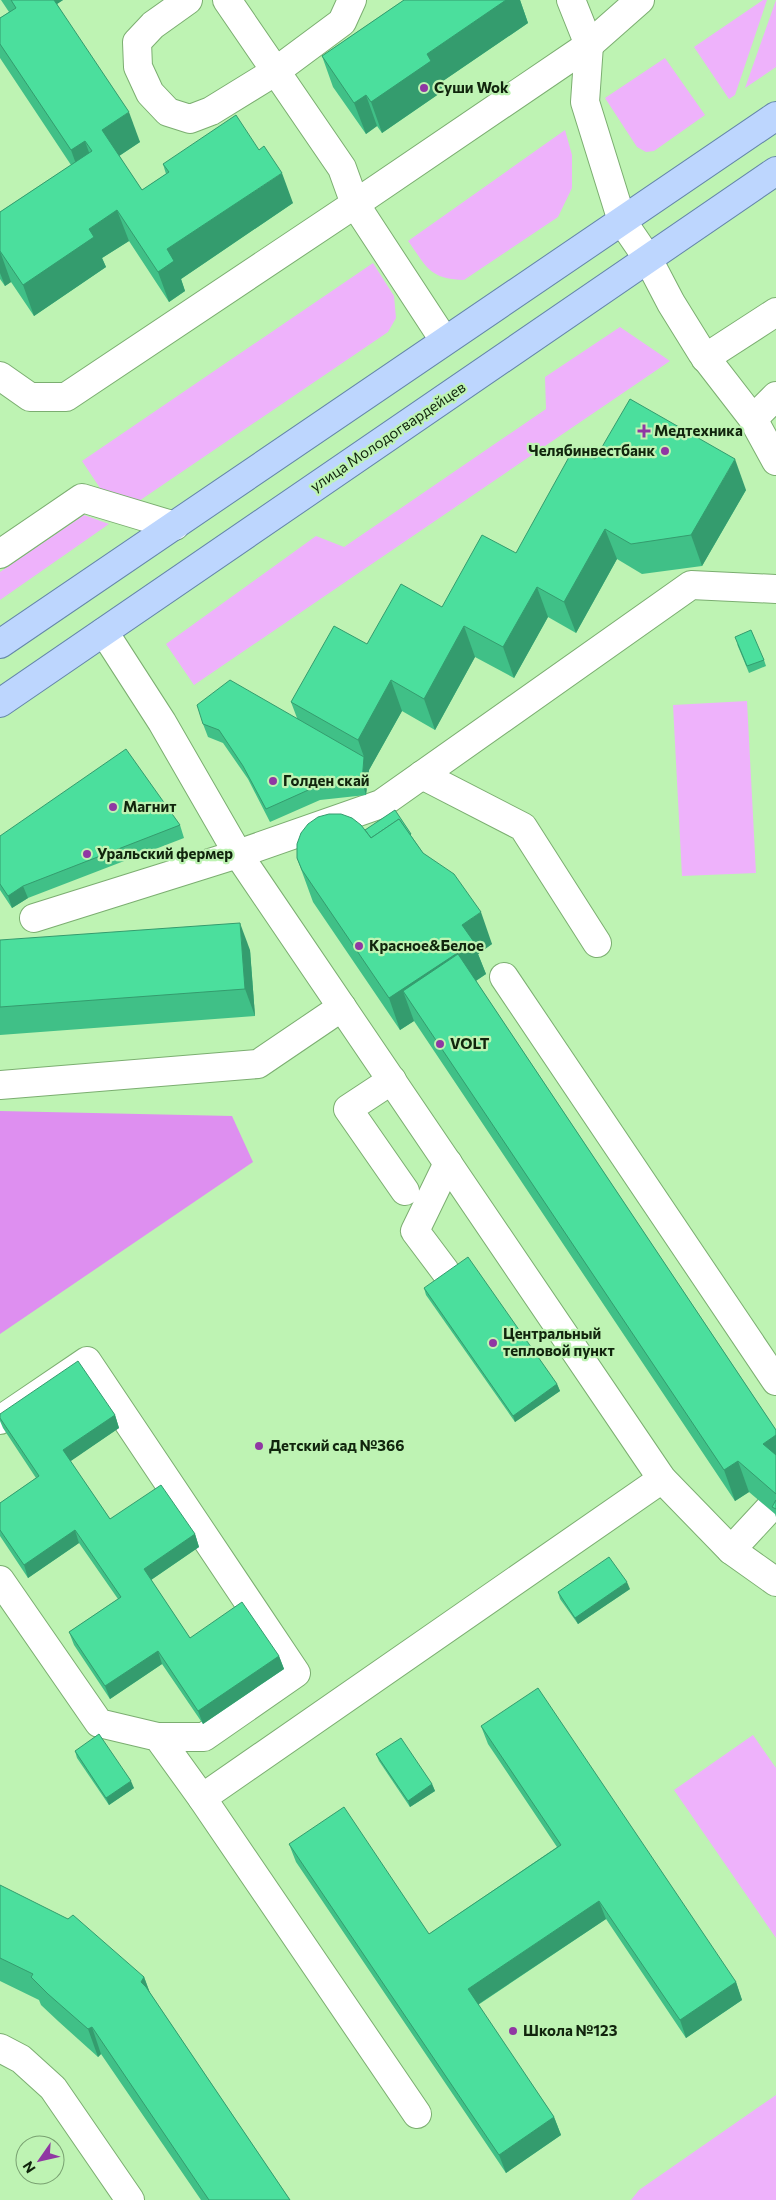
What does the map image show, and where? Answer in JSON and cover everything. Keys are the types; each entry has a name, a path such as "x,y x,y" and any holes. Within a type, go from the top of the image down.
{"main road":[{"path":"0,644 175,526 444,340 776,116"},
{"name":"улица Молодогвардейцев","path":"0,702 776,171"}],"street":[{"path":"188,0 153,25 137,42 138,67 150,93 168,112 190,119 211,111 276,71 342,22 352,0"},
{"path":"227,0 342,168 355,204 444,340"},
{"path":"571,0 589,45 584,102 622,221 648,259 671,303 705,358 753,419 776,461"},
{"path":"0,376 30,397 66,397 589,45 640,0"},
{"path":"705,358 776,312"},
{"path":"753,419 776,396"},
{"path":"0,554 82,498 175,526"},
{"path":"34,918 238,854 381,804 691,585 776,589"},
{"path":"104,632 162,722 238,854 662,1479 731,1550 776,1582"},
{"path":"422,775 523,827 597,943"},
{"path":"504,976 776,1381"},
{"path":"0,1085 258,1064 342,1007"},
{"path":"392,1080 348,1109 405,1191"},
{"path":"445,1271 415,1231 448,1163"},
{"path":"0,1420 87,1361 296,1673 204,1737 158,1737 99,1723 0,1580"},
{"path":"202,1798 662,1479"},
{"path":"731,1550 769,1509"},
{"path":"158,1737 202,1798 417,2114"},
{"path":"0,2048 21,2059 53,2088 130,2200"}],"shaded area":[{"path":"763,0 767,0 735,95 729,99 694,47"},
{"path":"776,0 776,67 745,88"},
{"path":"665,58 705,115 654,151 646,152 637,147 605,98"},
{"path":"565,130 572,155 572,188 558,217 464,280 443,277 425,265 408,241"},
{"path":"373,263 394,296 396,318 388,332 139,501 102,491 82,461"},
{"path":"620,327 670,361 194,685 166,644 316,536 344,547 546,409 545,377"},
{"path":"84,515 109,524 0,600 0,572"},
{"path":"747,701 756,873 682,876 673,705"},
{"path":"0,1111 232,1116 253,1162 0,1334"},
{"path":"753,1735 776,1768 776,1938 674,1790"},
{"path":"776,2095 776,2200 631,2200 639,2190"}],"building":[{"path":"11,0 54,0 129,112 102,130 142,190 169,172 163,164 236,115 259,150 264,146 282,173 167,249 174,261 158,272 117,210 89,229 94,237 23,285 0,251 0,212 92,151 85,141 71,150 0,44 0,18 16,8"},
{"path":"404,0 506,0 427,54 431,61 371,102 366,95 354,103 322,56"},
{"path":"630,399 735,459 691,535 631,544 605,529 564,602 537,587 503,647 464,626 424,699 391,680 358,740 291,702 334,626 367,644 401,584 442,607 482,535 516,553 574,448 595,459"},
{"path":"751,630 764,660 747,666 735,637"},
{"path":"230,680 364,757 362,782 315,787 266,809 243,766 219,730 203,724 197,705"},
{"path":"126,749 180,825 23,886 8,896 0,884 0,836"},
{"path":"395,810 411,834 399,819 371,838 365,830"},
{"path":"329,814 341,814 352,818 361,825 371,838 399,819 423,853 454,874 481,912 462,925 474,942 389,998 302,870 297,858 297,844 301,833 308,824 318,817"},
{"path":"240,923 245,989 0,1007 0,940"},
{"path":"458,954 776,1430 776,1435 763,1444 776,1455 776,1494 738,1461 724,1470 403,991"},
{"name":"Центральный тепловой пункт","path":"468,1257 557,1384 513,1416 424,1288"},
{"path":"78,1361 115,1415 63,1450 110,1519 161,1485 195,1534 144,1569 190,1638 242,1602 279,1656 198,1711 158,1651 105,1686 69,1632 121,1597 75,1530 24,1565 0,1530 0,1503 39,1476 0,1418 0,1414"},
{"path":"776,1500 776,1509 772,1507"},
{"path":"609,1557 627,1582 575,1618 558,1592"},
{"path":"538,1688 736,1982 680,2020 599,1901 468,1989 554,2117 499,2155 289,1844 344,1807 429,1934 561,1845 481,1726"},
{"path":"99,1734 131,1781 106,1798 75,1751"},
{"path":"401,1738 432,1784 408,1801 376,1754"},
{"path":"0,1885 68,1919 73,1915 144,1977 141,1982 290,2200 209,2200 92,2027 88,2029 48,1994 31,1977 33,1974 0,1958"}],"place":[{"name":"Суши Wok","path":"424,88"},
{"name":"Медтехника","path":"644,431"},
{"name":"Челябинвестбанк","path":"665,451"},
{"name":"Голден скай","path":"273,781"},
{"name":"Магнит","path":"113,807"},
{"name":"Уральский фермер","path":"87,854"},
{"name":"Красное&Белое","path":"359,946"},
{"name":"VOLT","path":"440,1044"},
{"name":"Центральный тепловой пункт","path":"493,1343"},
{"name":"Детский сад №366","path":"259,1446"},
{"name":"Школа №123","path":"513,2031"}]}
